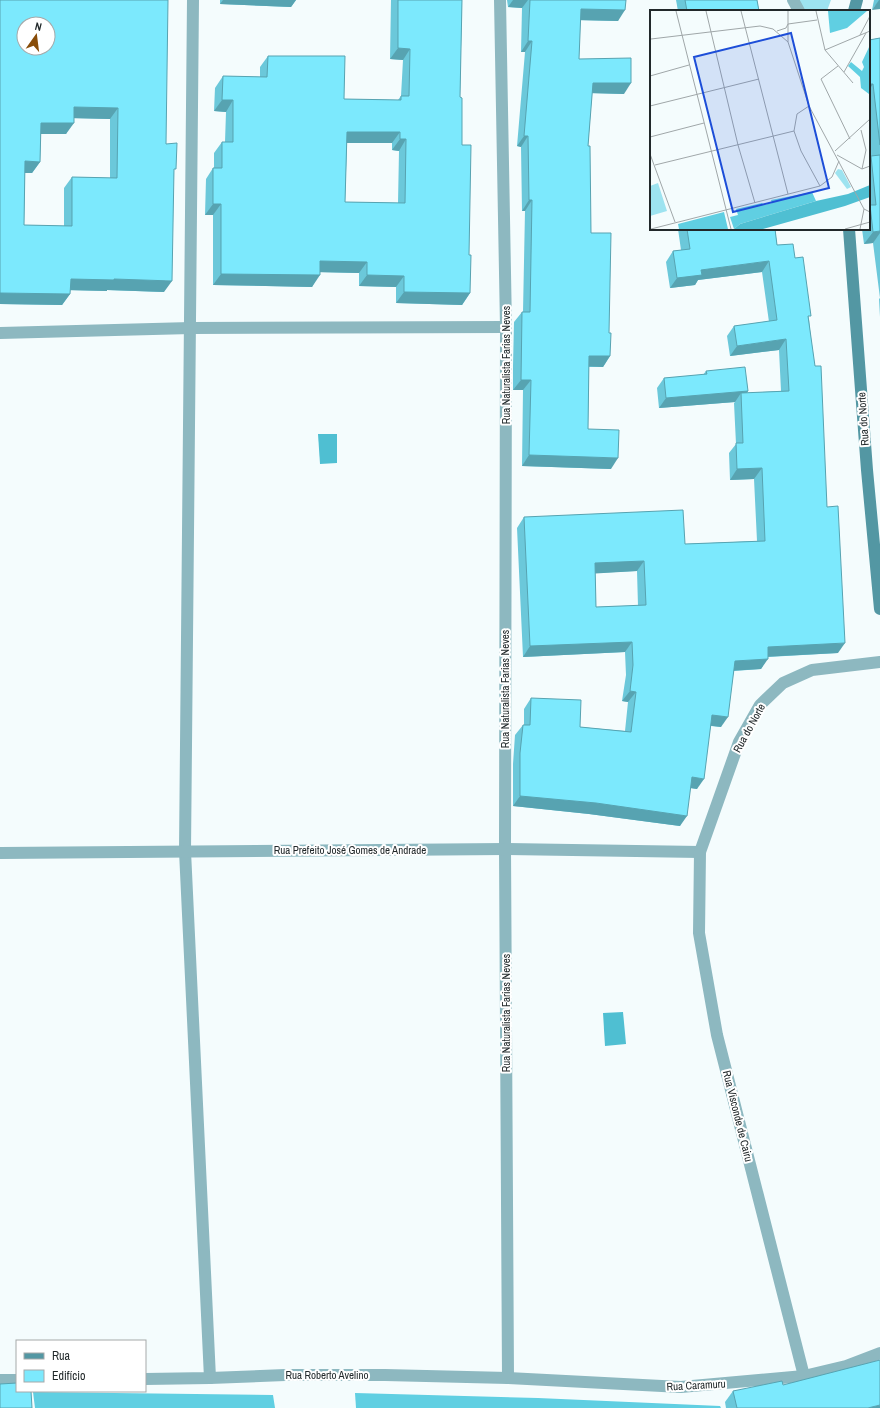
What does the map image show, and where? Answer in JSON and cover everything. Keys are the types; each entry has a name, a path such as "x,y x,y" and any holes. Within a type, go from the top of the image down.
{"main road":[{"path":"854,10 857,0"},
{"name":"Rua do Norte","path":"849,230 867,470 880,609"}],"street":[{"path":"193,0 185,851 210,1378"},
{"name":"Rua Naturalista Farias Neves","path":"500,0 506,327 505,849 508,1378"},
{"path":"793,0 799,10"},
{"path":"0,333 191,328 506,327"},
{"name":"Rua do Norte","path":"700,852 739,742 760,704 783,683 812,670 880,662"},
{"name":"Rua Prefeito José Gomes de Andrade","path":"0,854 505,849 700,852"},
{"name":"Rua Visconde de Cairu","path":"700,852 699,933 717,1035 804,1376"},
{"name":"Rua Caramuru","path":"508,1378 681,1387 804,1376 846,1366 880,1353"},
{"name":"Rua Roberto Avelino","path":"146,1379 285,1375 385,1375 508,1378"},
{"path":"0,1380 16,1380"}],"shaded area":[{"path":"798,0 831,0 827,10 803,10"},
{"path":"318,434 337,434 337,463 320,464"},
{"path":"623,1012 626,1044 605,1046 603,1013"},
{"path":"33,1392 273,1395 275,1408 35,1408"},
{"path":"355,1393 538,1398 720,1406 721,1408 356,1408"}],"building":[{"path":"0,0 168,0 166,144 177,143 176,169 174,169 172,281 71,279 70,294 0,293","holes":["74,107 118,108 117,178 72,177 72,226 24,225 25,161 40,162 41,123 74,123"]},
{"path":"398,0 462,0 460,97 462,98 462,145 471,145 469,255 471,255 470,293 404,292 404,276 367,275 367,262 320,261 320,275 221,274 221,204 213,204 213,168 222,168 222,142 233,142 233,100 222,100 223,76 267,77 268,56 345,56 344,99 401,100 401,96 409,96 410,49 398,48","holes":["347,132 400,132 400,139 406,139 405,203 345,202"]},
{"path":"530,0 626,0 625,10 581,9 579,59 631,58 631,83 593,83 588,146 590,146 591,233 611,233 609,333 611,333 610,356 589,356 588,429 619,430 618,458 529,455 531,380 521,380 522,312 530,312 532,200 529,200 528,136 524,136 532,41 528,41"},
{"path":"685,0 757,0 759,10 687,10"},
{"path":"880,38 880,145 873,84 870,84 870,40"},
{"path":"880,155 880,231 873,232 870,205 876,205 871,156"},
{"path":"687,230 775,230 777,245 793,244 795,258 803,257 811,316 808,316 815,366 821,366 827,507 838,506 845,643 768,647 768,659 735,661 728,717 712,715 704,779 692,777 687,816 596,803 520,796 520,753 523,725 530,725 531,698 581,700 580,727 631,732 636,692 630,691 633,665 632,642 530,646 524,517 683,510 685,544 765,541 762,468 737,469 736,443 743,443 741,393 789,391 786,339 737,346 734,326 777,320 769,261 701,270 702,275 677,278 673,251 690,249","holes":["644,561 646,605 596,607 595,563"]},
{"path":"745,367 748,391 666,398 664,378 707,374 706,371"},
{"path":"880,1360 880,1405 868,1408 737,1408 733,1391 782,1381 783,1385"},
{"path":"16,1383 16,1392 31,1392 32,1408 0,1408 0,1384"}]}
